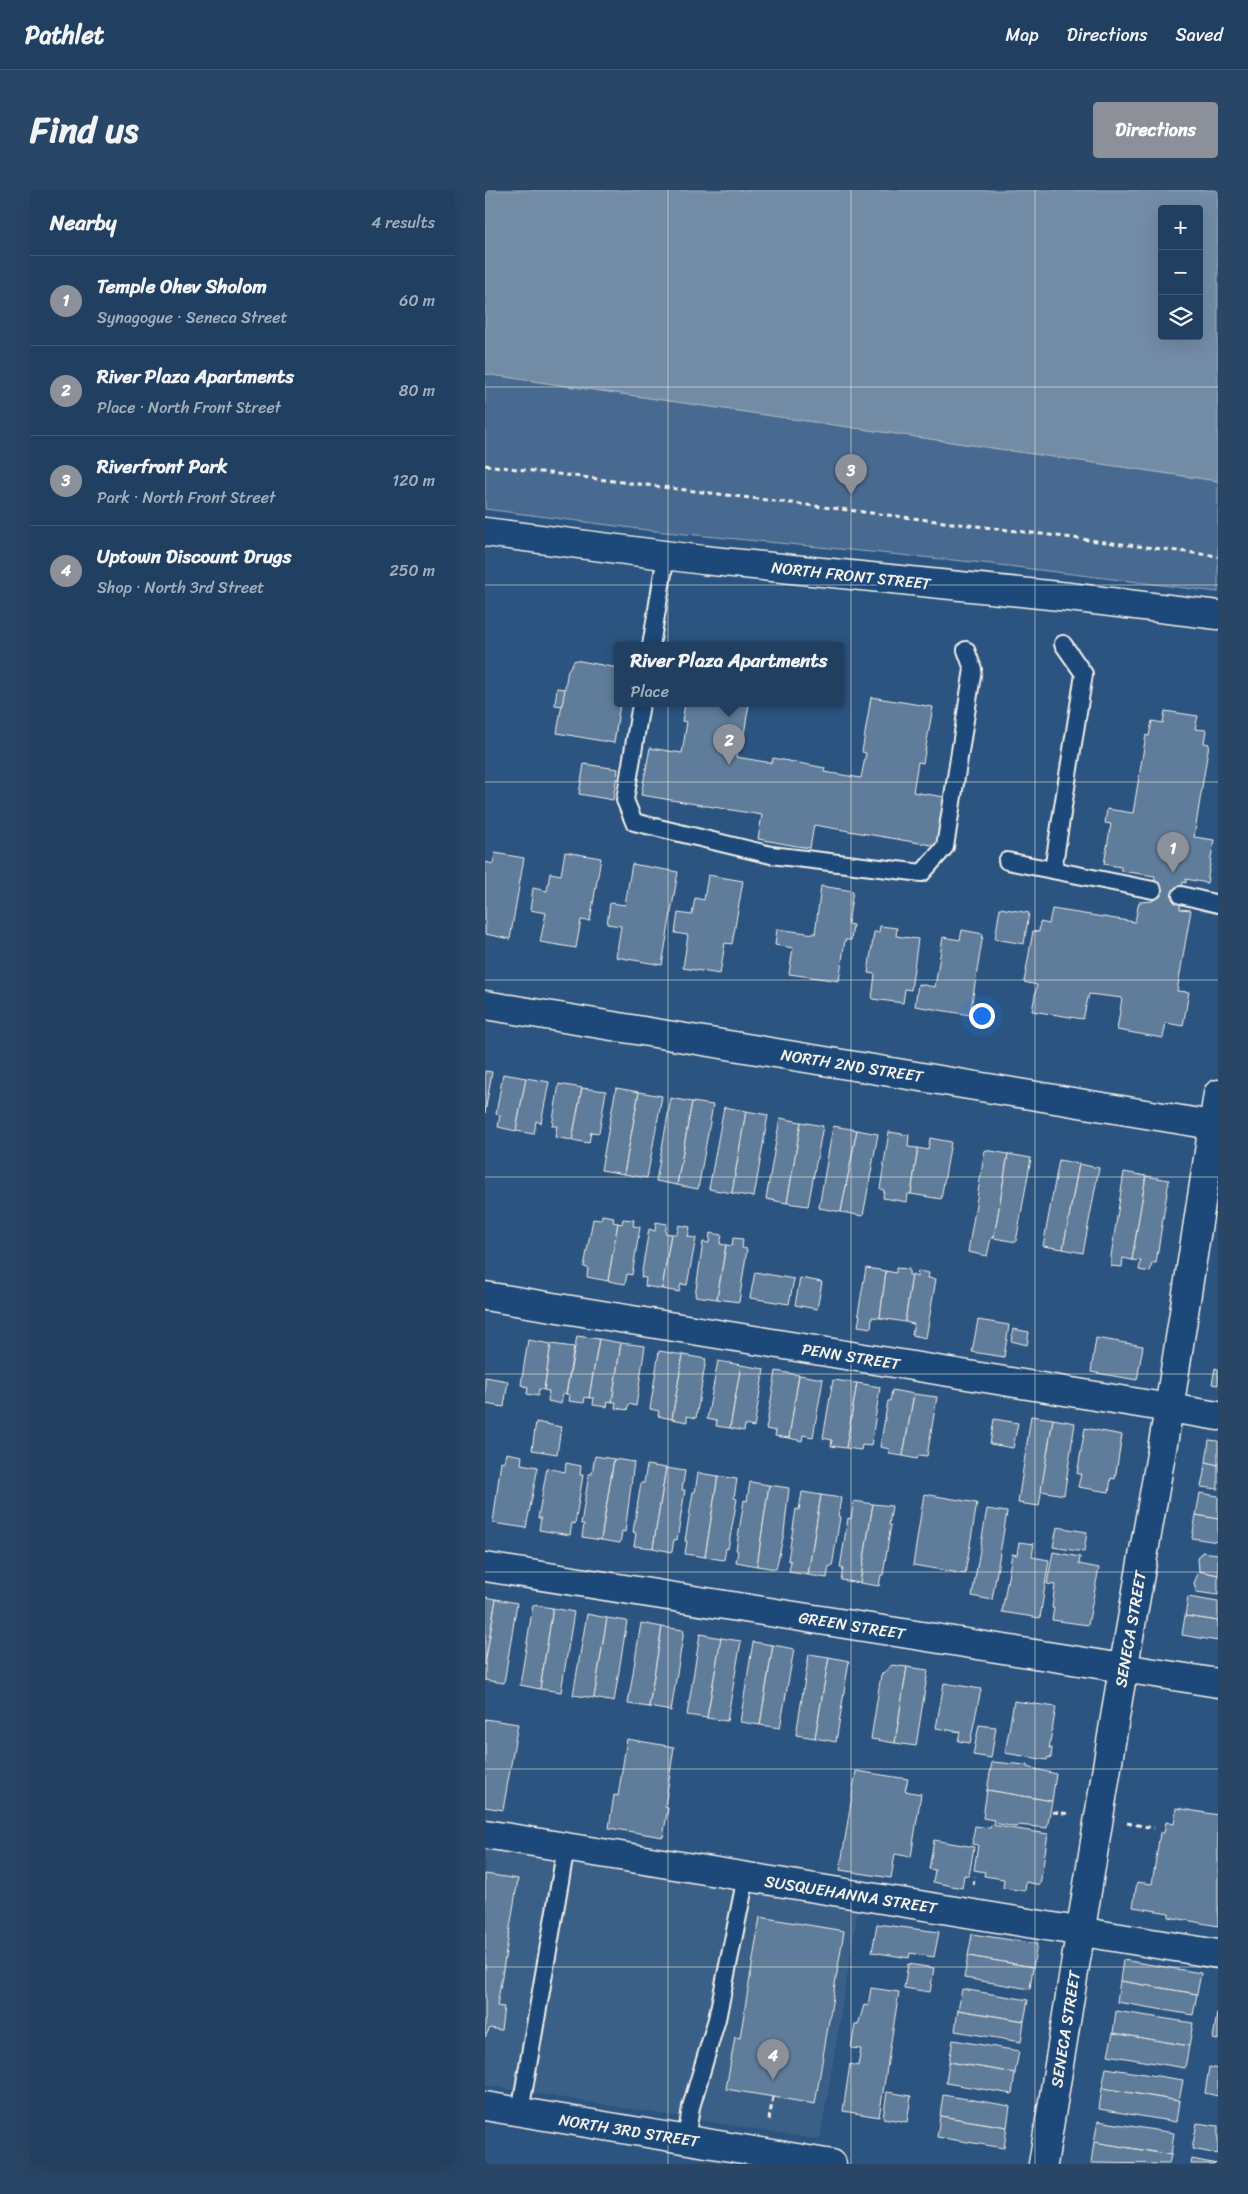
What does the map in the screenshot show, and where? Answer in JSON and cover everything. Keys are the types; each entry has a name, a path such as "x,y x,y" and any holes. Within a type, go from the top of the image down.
{"street":[{"name":"NORTH FRONT STREET","path":"485,532 666,554 1069,596 1218,615"},
{"name":"NORTH 2ND STREET","path":"485,1005 1216,1126"},
{"name":"SENECA STREET","path":"1043,2164 1124,1668 1216,1126 1218,1094"},
{"name":"PENN STREET","path":"485,1296 1218,1416"},
{"name":"GREEN STREET","path":"485,1566 1218,1683"},
{"name":"SUSQUEHANNA STREET","path":"485,1834 1218,1954"},
{"name":"NORTH 3RD STREET","path":"485,2106 832,2164"}],"lane":[{"path":"652,642 666,554"},
{"path":"1053,870 1083,674 1063,644"},
{"path":"640,707 625,800 634,822 771,855 922,873 945,847 973,670 966,650"},
{"path":"1007,861 1153,890"},
{"path":"1181,895 1218,904"},
{"path":"520,2112 566,1846"},
{"path":"686,2140 691,2107 717,2018 746,1877"}],"path":[{"path":"485,465 1218,556"},
{"path":"1053,1812 1074,1815"},
{"path":"1121,1822 1154,1828"},
{"path":"769,2120 773,2097"}],"shaded area":[{"path":"485,190 1218,190 1218,481 485,374"},
{"path":"485,374 1218,481 1218,592 983,563 655,531 485,509"},
{"path":"485,1844 858,1910 820,2140 485,2085"}],"building":[{"path":"575,660 614,667 614,707 620,707 614,743 557,733 568,670"},
{"path":"557,688 565,689 562,706 555,705"},
{"path":"871,697 933,707 923,763 918,762 913,792 945,797 937,846 814,825 810,848 797,846 758,839 762,815 641,795 650,748 682,753 687,722 682,721 684,707 748,707 744,734 739,733 736,757 772,763 773,758 825,768 824,772 861,778 866,753 862,752"},
{"path":"1165,711 1198,716 1195,729 1206,730 1204,743 1209,744 1194,837 1214,840 1207,883 1186,879 1186,883 1183,882 1181,895 1180,909 1191,910 1177,991 1189,992 1183,1026 1166,1023 1163,1038 1117,1030 1122,998 1089,994 1083,1019 1032,1011 1037,985 1024,982 1033,931 1039,932 1040,922 1049,924 1052,909 1135,922 1139,902 1153,901 1155,876 1121,871 1121,867 1104,864 1111,824 1105,823 1107,809 1133,813 1146,735 1149,736 1152,721 1163,723"},
{"path":"584,764 618,769 613,800 579,794"},
{"path":"565,852 601,858 590,921 581,920 576,948 540,942 546,913 530,910 533,888 547,891 550,873 561,875"},
{"path":"495,853 524,858 510,939 485,934 485,862 493,864"},
{"path":"632,864 678,872 662,965 616,957 621,926 607,924 610,903 625,905"},
{"path":"708,875 743,881 732,944 725,943 720,974 683,968 688,935 675,933 678,913 692,915 695,898 704,900"},
{"path":"821,886 853,891 848,924 853,925 851,940 845,940 839,981 789,974 793,948 775,945 777,929 815,934"},
{"path":"1000,908 1029,913 1024,944 995,939"},
{"path":"880,926 897,928 896,936 918,939 911,990 905,989 903,1003 872,999 875,974 868,973 874,932 879,932"},
{"path":"962,930 983,934 970,1015 915,1006 918,984 935,987 943,937 960,940"},
{"path":"485,1071 492,1072 485,1113"},
{"path":"503,1074 526,1078 516,1131 498,1127 500,1115 496,1114"},
{"path":"526,1078 549,1082 541,1123 536,1121 534,1134 516,1131"},
{"path":"559,1084 582,1088 572,1140 555,1137 557,1126 552,1126"},
{"path":"582,1088 606,1091 599,1133 591,1132 589,1143 572,1140"},
{"path":"616,1088 639,1092 624,1174 601,1170"},
{"path":"639,1092 662,1096 647,1178 624,1174"},
{"path":"671,1098 692,1102 677,1185 656,1181"},
{"path":"692,1102 713,1105 698,1189 677,1185"},
{"path":"724,1107 746,1111 732,1193 709,1189"},
{"path":"746,1111 768,1115 754,1197 732,1193"},
{"path":"780,1118 801,1122 787,1203 766,1199"},
{"path":"801,1122 823,1126 808,1206 787,1203"},
{"path":"833,1126 857,1130 841,1212 819,1208"},
{"path":"857,1130 878,1134 863,1216 841,1212"},
{"path":"889,1132 909,1135 908,1147 918,1148 911,1194 908,1194 907,1202 883,1198 884,1190 880,1189"},
{"path":"930,1138 951,1142 941,1199 911,1194 918,1148 928,1150"},
{"path":"985,1150 1008,1154 994,1238 991,1238 987,1256 968,1252"},
{"path":"1008,1154 1031,1158 1016,1242 994,1238"},
{"path":"1059,1160 1079,1164 1063,1249 1043,1246"},
{"path":"1079,1164 1099,1168 1083,1253 1063,1249"},
{"path":"1124,1172 1146,1176 1132,1260 1123,1258 1122,1267 1111,1266 1111,1256"},
{"path":"1146,1176 1169,1180 1156,1263 1152,1263 1150,1272 1139,1270 1141,1261 1132,1260"},
{"path":"602,1215 614,1217 613,1222 618,1223 608,1281 587,1277 588,1268 584,1267 593,1219 601,1220"},
{"path":"623,1219 634,1220 633,1226 640,1227 632,1275 627,1274 625,1284 608,1281 618,1223 622,1224"},
{"path":"656,1222 667,1224 665,1233 671,1234 662,1289 645,1286 646,1278 641,1277 649,1229 655,1231"},
{"path":"679,1225 690,1227 688,1237 696,1238 687,1285 681,1284 679,1292 662,1289 671,1234 677,1234"},
{"path":"710,1233 722,1235 720,1244 726,1245 717,1299 695,1296 703,1242 709,1243"},
{"path":"733,1238 743,1239 742,1248 747,1249 739,1302 717,1299 726,1245 732,1246"},
{"path":"866,1268 886,1271 880,1318 872,1317 871,1328 858,1326 860,1315 858,1314"},
{"path":"896,1268 909,1269 909,1275 912,1275 905,1322 880,1318 886,1271 896,1273"},
{"path":"918,1271 929,1273 928,1278 936,1279 926,1338 912,1335 914,1324 905,1322 912,1275 917,1277"},
{"path":"755,1272 794,1279 789,1304 750,1298"},
{"path":"800,1278 822,1282 817,1309 795,1305"},
{"path":"978,1320 1009,1325 1004,1357 972,1352"},
{"path":"1013,1329 1029,1332 1027,1345 1011,1341"},
{"path":"577,1336 599,1339 589,1398 585,1397 584,1403 569,1401 570,1395 566,1394"},
{"path":"1096,1338 1143,1346 1137,1380 1091,1372"},
{"path":"599,1339 621,1343 612,1402 608,1401 607,1407 593,1405 594,1398 589,1398"},
{"path":"528,1340 551,1344 544,1390 539,1389 538,1396 527,1394 528,1387 521,1385"},
{"path":"621,1343 645,1346 636,1406 629,1404 627,1410 615,1408 616,1402 612,1402"},
{"path":"551,1344 574,1347 566,1394 563,1393 561,1404 548,1401 549,1391 544,1390"},
{"path":"659,1351 683,1355 672,1419 658,1416 659,1411 650,1409"},
{"path":"683,1355 706,1359 696,1418 687,1416 687,1422 672,1419"},
{"path":"718,1361 741,1365 730,1428 716,1426 717,1421 707,1419"},
{"path":"741,1365 764,1369 754,1427 745,1425 744,1431 730,1428"},
{"path":"1215,1368 1218,1369 1218,1385 1212,1384"},
{"path":"776,1371 799,1375 789,1438 775,1436 776,1431 766,1429"},
{"path":"799,1375 823,1379 813,1437 803,1435 802,1441 789,1438"},
{"path":"485,1377 508,1381 504,1407 485,1404"},
{"path":"833,1380 857,1383 846,1448 831,1446 832,1440 823,1438"},
{"path":"857,1383 880,1387 871,1446 862,1445 861,1450 846,1448"},
{"path":"892,1390 914,1394 903,1456 889,1454 890,1449 880,1447 888,1401 890,1401"},
{"path":"914,1394 937,1397 927,1456 919,1455 917,1459 903,1456"},
{"path":"1031,1416 1053,1419 1039,1506 1018,1503"},
{"path":"994,1419 1018,1423 1013,1448 990,1444"},
{"path":"1053,1419 1075,1423 1064,1495 1041,1491"},
{"path":"536,1422 561,1427 557,1454 532,1450"},
{"path":"1085,1428 1122,1435 1115,1479 1111,1478 1109,1492 1078,1487 1081,1474 1077,1474"},
{"path":"1209,1440 1218,1441 1218,1465 1206,1462"},
{"path":"506,1453 522,1456 521,1464 538,1467 526,1528 493,1523 501,1461 504,1462"},
{"path":"595,1456 614,1459 601,1540 582,1537 584,1524 581,1524 589,1474 592,1474"},
{"path":"614,1459 634,1462 625,1532 622,1531 620,1543 601,1540"},
{"path":"1206,1462 1218,1465 1218,1489 1201,1487"},
{"path":"566,1463 581,1466 580,1475 583,1475 575,1524 572,1523 570,1535 539,1530 541,1518 538,1518 547,1468 565,1472"},
{"path":"647,1465 666,1468 653,1548 634,1546 636,1533 633,1532 641,1483 644,1483"},
{"path":"666,1468 685,1471 682,1490 685,1490 677,1540 674,1539 672,1552 653,1548"},
{"path":"698,1473 718,1476 705,1557 685,1554 687,1541 685,1541"},
{"path":"718,1476 737,1479 734,1498 737,1499 728,1549 726,1548 724,1560 705,1557"},
{"path":"750,1482 769,1485 757,1566 736,1562 738,1551 736,1550 744,1500 747,1501"},
{"path":"769,1485 789,1488 784,1533 776,1569 757,1566"},
{"path":"802,1492 821,1495 808,1575 789,1572 791,1561 788,1560 796,1509 799,1510"},
{"path":"1200,1493 1218,1496 1218,1519 1196,1515"},
{"path":"924,1494 977,1503 965,1574 913,1565"},
{"path":"821,1495 841,1498 832,1567 829,1566 827,1578 808,1575"},
{"path":"854,1501 873,1504 860,1583 841,1580 843,1568 840,1568 848,1518 851,1519"},
{"path":"873,1504 892,1506 883,1575 881,1575 879,1586 860,1583"},
{"path":"987,1509 1007,1512 992,1600 972,1596"},
{"path":"1196,1515 1218,1519 1218,1542 1192,1538"},
{"path":"1057,1527 1087,1532 1084,1552 1053,1547"},
{"path":"1019,1542 1034,1544 1032,1557 1049,1560 1040,1618 1002,1612 1012,1554 1017,1555"},
{"path":"1053,1552 1080,1557 1079,1564 1099,1568 1088,1625 1052,1620 1055,1585 1047,1584"},
{"path":"1202,1552 1218,1554 1218,1575 1199,1571 1198,1558"},
{"path":"1199,1571 1218,1575 1218,1595 1196,1592 1194,1583"},
{"path":"485,1597 496,1599 485,1665"},
{"path":"1188,1597 1218,1602 1218,1621 1185,1616"},
{"path":"496,1599 517,1603 504,1683 485,1680 485,1665"},
{"path":"533,1605 553,1608 540,1689 520,1685"},
{"path":"553,1608 574,1612 561,1692 540,1689"},
{"path":"587,1614 607,1618 594,1698 573,1695"},
{"path":"1185,1616 1218,1621 1218,1641 1182,1635"},
{"path":"607,1618 627,1621 614,1702 594,1698"},
{"path":"641,1623 662,1627 649,1707 628,1704"},
{"path":"662,1627 684,1630 671,1711 649,1707"},
{"path":"700,1634 721,1638 707,1718 687,1715"},
{"path":"721,1638 741,1641 727,1721 707,1718"},
{"path":"753,1642 773,1645 760,1725 740,1722"},
{"path":"773,1645 794,1649 780,1728 760,1725"},
{"path":"809,1654 829,1657 815,1738 796,1735"},
{"path":"829,1657 849,1661 836,1742 815,1738"},
{"path":"892,1665 907,1667 895,1743 871,1739 881,1675"},
{"path":"907,1667 928,1670 916,1746 895,1743"},
{"path":"944,1683 981,1689 970,1743 958,1741 960,1732 936,1728"},
{"path":"1014,1701 1056,1707 1049,1748 1052,1748 1051,1758 1048,1757 1047,1760 1005,1753"},
{"path":"485,1719 518,1724 503,1810 485,1807"},
{"path":"979,1725 996,1727 991,1758 973,1755"},
{"path":"627,1739 674,1747 665,1807 668,1808 663,1837 609,1828 614,1795 618,1796"},
{"path":"992,1762 1027,1765 1027,1767 1056,1774 1052,1801 987,1790"},
{"path":"856,1771 908,1779 905,1791 921,1794 911,1857 895,1854 891,1878 840,1870"},
{"path":"987,1790 1052,1801 1047,1828 1018,1825 1017,1827 993,1823 994,1820 983,1818"},
{"path":"1176,1808 1218,1815 1218,1926 1169,1917 1169,1913 1133,1907 1137,1882 1152,1884 1160,1833 1164,1833 1166,1822 1174,1824"},
{"path":"991,1825 1048,1834 1040,1885 1026,1882 1025,1891 1003,1888 1004,1879 984,1876 985,1872 974,1870 978,1845 972,1844 975,1826 990,1828"},
{"path":"934,1840 974,1847 969,1876 964,1875 962,1888 933,1882 935,1870 929,1869"},
{"path":"485,1874 518,1879 497,2006 504,2007 501,2030 490,2028 485,2037"},
{"path":"760,1917 844,1931 815,2104 726,2089 735,2037 740,2038"},
{"path":"877,1924 939,1932 934,1957 910,1953 909,1958 872,1952"},
{"path":"972,1934 1037,1944 1033,1967 968,1956"},
{"path":"968,1956 1033,1967 1030,1989 964,1978"},
{"path":"1123,1960 1201,1973 1197,1994 1120,1981"},
{"path":"908,1964 934,1968 930,1992 904,1988"},
{"path":"1120,1981 1197,1994 1193,2015 1117,2002"},
{"path":"871,1988 899,1992 879,2117 843,2111 850,2064 858,2066 861,2049 851,2048 855,2025 858,2025 864,2005 868,2006"},
{"path":"962,1989 1028,2000 1024,2021 958,2010"},
{"path":"958,2010 1024,2021 1021,2042 955,2031"},
{"path":"1116,2011 1193,2023 1189,2046 1113,2033"},
{"path":"1218,2013 1218,2040 1213,2039"},
{"path":"1113,2033 1189,2046 1185,2068 1108,2055"},
{"path":"953,2040 1019,2051 1015,2073 949,2062"},
{"path":"949,2062 1015,2073 1012,2094 946,2083"},
{"path":"1209,2067 1218,2069 1218,2096 1205,2093"},
{"path":"1106,2068 1183,2080 1179,2101 1102,2088"},
{"path":"1102,2088 1179,2101 1176,2122 1099,2109"},
{"path":"887,2092 911,2096 907,2122 883,2118"},
{"path":"943,2095 1010,2106 1007,2127 940,2116"},
{"path":"940,2116 1007,2127 1004,2148 937,2137"},
{"path":"1098,2121 1174,2133 1171,2155 1094,2142"},
{"path":"1197,2123 1218,2126 1218,2154 1192,2149"},
{"path":"1094,2142 1171,2155 1169,2164 1091,2163"},
{"path":"1192,2159 1217,2164 1191,2164"}],"place":[{"name":"Riverfront Park","path":"851,495"},
{"name":"River Plaza Apartments","path":"729,765"},
{"name":"Temple Ohev Sholom","path":"1173,873"},
{"name":"Uptown Discount Drugs","path":"773,2080"}]}
